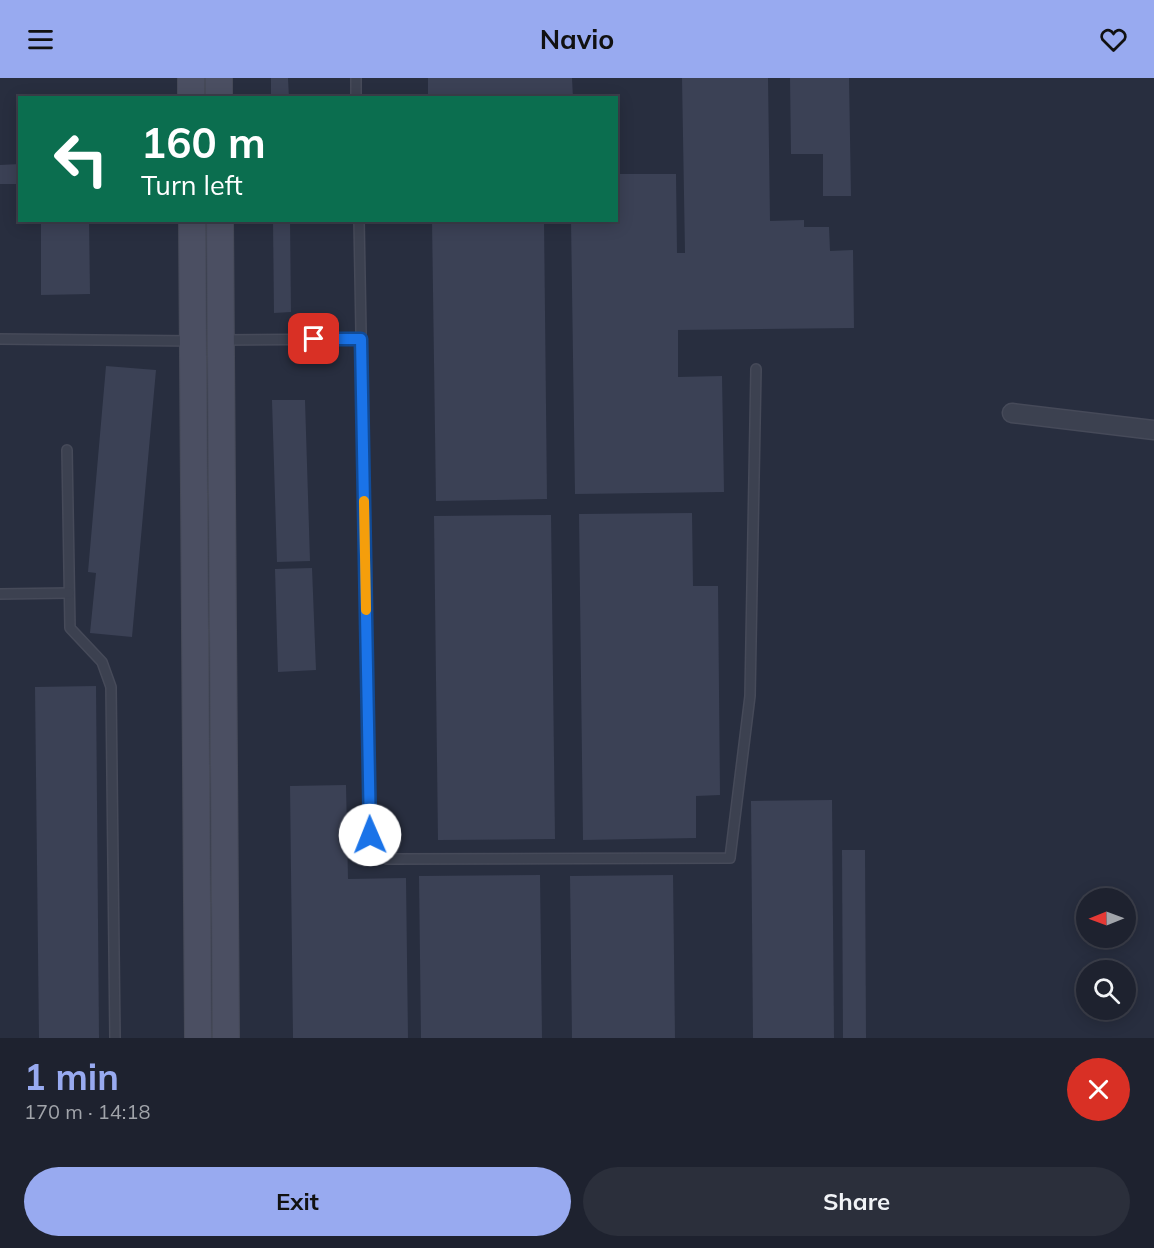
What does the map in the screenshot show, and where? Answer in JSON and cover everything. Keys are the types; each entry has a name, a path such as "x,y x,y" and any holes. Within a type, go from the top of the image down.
{"street":[{"path":"191,78 191,96"},
{"path":"219,78 219,96"},
{"path":"192,222 198,1038"},
{"path":"220,222 226,1038"},
{"path":"1012,412 1154,429"}],"lane":[{"path":"356,78 356,96"},
{"path":"358,222 370,835 377,850 387,859 730,858 750,696 756,369"},
{"path":"0,339 193,341"},
{"path":"221,340 361,339"},
{"path":"67,450 70,628 102,662 111,687 115,1038"},
{"path":"0,594 69,593"}],"building":[{"path":"271,78 288,78 289,96 271,96"},
{"path":"428,78 572,78 573,96 428,96"},
{"path":"682,78 768,78 770,221 804,220 804,227 829,227 830,251 853,250 854,328 678,330 678,377 722,376 724,492 575,494 571,222 618,222 618,174 676,174 677,253 685,253"},
{"path":"790,78 849,78 851,196 823,196 823,154 791,154"},
{"path":"18,164 18,184 0,184 0,165"},
{"path":"41,222 89,222 90,294 41,295"},
{"path":"273,222 290,222 291,312 274,313"},
{"path":"432,222 544,222 547,499 436,501"},
{"path":"106,366 156,370 132,637 90,633 96,573 88,572"},
{"path":"272,400 305,400 310,561 277,562"},
{"path":"692,513 693,586 718,586 720,795 696,796 696,838 583,840 579,514"},
{"path":"551,515 555,839 438,840 434,516"},
{"path":"312,568 316,670 278,672 275,569"},
{"path":"96,686 99,1038 39,1038 35,687"},
{"path":"346,785 348,879 406,878 408,1038 293,1038 290,786"},
{"path":"832,800 834,1038 753,1038 751,801"},
{"path":"842,850 865,850 866,1038 843,1038"},
{"path":"540,875 542,1038 421,1038 419,876"},
{"path":"673,875 675,1038 572,1038 570,876"}],"slow traffic":[{"path":"364,501 366,610"}],"route":[{"path":"314,339 361,339 370,835"}]}
